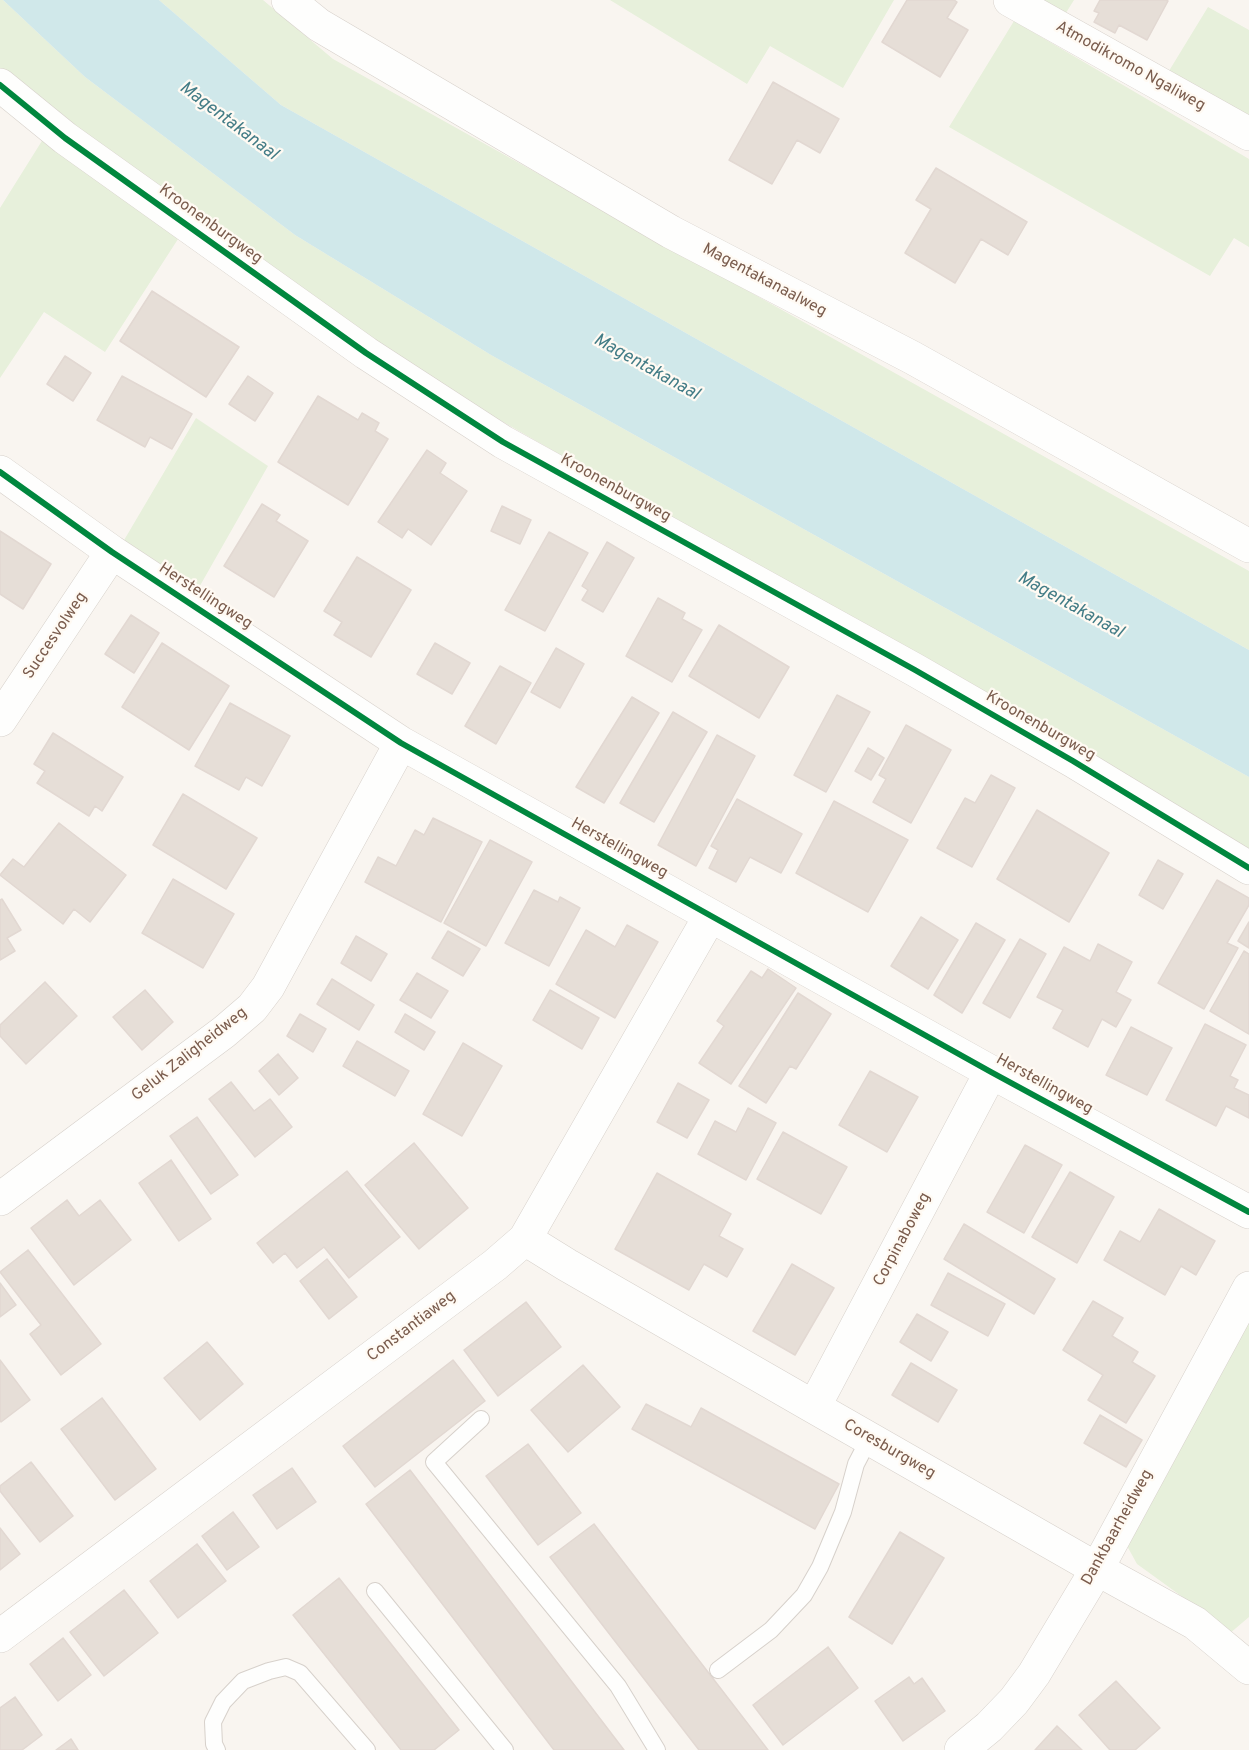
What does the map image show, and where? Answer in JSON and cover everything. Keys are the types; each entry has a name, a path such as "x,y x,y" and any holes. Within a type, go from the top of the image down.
{"street":[{"name":"Magentakanaalweg","path":"288,0 319,25 671,232 913,358 1249,546"},
{"name":"Atmodikromo Ngaliweg","path":"1010,0 1249,134"},
{"name":"Kroonenburgweg","path":"0,85 65,138 346,339 503,442 915,670 1073,761 1249,868"},
{"name":"Herstellingweg","path":"0,472 112,552 401,743 991,1072 1249,1212"},
{"name":"Succesvolweg","path":"0,720 112,552"},
{"name":"Geluk Zaligheidweg","path":"0,1199 224,1032 252,1008 268,987 401,743"},
{"name":"Constantiaweg","path":"0,1636 486,1272 525,1239 710,916"},
{"name":"Corpinaboweg","path":"814,1407 991,1072"},
{"name":"Coresburgweg","path":"525,1239 869,1439 1195,1623 1249,1668"},
{"name":"Dankbaarheidweg","path":"961,1750 1014,1701 1034,1674 1097,1569 1249,1288"}],"lane":[{"path":"481,1419 434,1462 618,1686 657,1750"},
{"path":"718,1670 771,1630 804,1595 820,1567 843,1512 856,1464 869,1439"},
{"path":"375,1591 505,1750"},
{"path":"218,1750 214,1744 213,1722 223,1702 243,1681 286,1667 300,1673 367,1750"}],"green space":[{"path":"0,0 3,0 85,77 295,235 491,355 1249,777 1249,850 437,384 267,268 0,69"},
{"path":"159,0 263,0 333,59 1249,571 1249,650 281,105"},
{"path":"610,0 894,0 843,88 770,46 747,84"},
{"path":"1019,0 1074,0 1059,24"},
{"path":"1208,7 1249,30 1249,135 1161,84"},
{"path":"1014,21 1249,159 1249,247 1234,238 1210,276 949,127"},
{"path":"45,136 180,236 105,352 44,312 0,378 0,208"},
{"path":"196,418 268,466 193,598 120,547"},
{"path":"1249,1310 1249,1617 1229,1634 1220,1624 1137,1564 1126,1544"}],"water":[{"name":"Magentakanaal","path":"3,0 159,0 281,105 1249,650 1249,777 491,355 295,235 85,77"}],"building":[{"path":"907,0 954,0 957,2 947,18 968,30 940,77 882,42"},
{"path":"1100,0 1168,1 1147,40 1119,25 1115,33 1094,22 1099,13 1094,11"},
{"path":"773,82 839,119 820,153 797,140 772,184 729,160"},
{"path":"936,168 1027,222 1008,255 981,239 955,283 905,253 931,209 916,200"},
{"path":"152,291 239,347 206,397 120,341"},
{"path":"65,356 91,373 73,401 47,384"},
{"path":"122,376 192,414 172,449 150,437 145,447 97,420"},
{"path":"248,376 273,393 255,421 229,404"},
{"path":"318,396 358,420 362,413 379,423 375,431 388,439 348,505 278,462"},
{"path":"427,450 446,463 440,473 467,491 431,545 408,529 402,538 378,522"},
{"path":"262,504 280,515 276,521 308,541 274,597 224,566"},
{"path":"502,506 531,520 520,544 491,531"},
{"path":"0,531 51,564 23,609 0,594"},
{"path":"549,532 588,553 545,631 505,610"},
{"path":"607,542 634,558 603,612 582,600 588,590 582,586"},
{"path":"357,557 411,590 371,657 334,635 342,622 324,611"},
{"path":"658,598 685,613 682,619 702,630 672,682 626,656"},
{"path":"131,615 159,633 134,673 105,654"},
{"path":"719,625 789,667 759,718 689,676"},
{"path":"162,643 229,686 189,750 122,707"},
{"path":"435,643 470,663 452,694 417,674"},
{"path":"556,648 584,664 560,708 531,692"},
{"path":"500,666 531,683 496,744 465,726"},
{"path":"837,695 870,712 826,792 794,775"},
{"path":"632,697 659,713 604,803 576,787"},
{"path":"230,703 290,736 262,786 246,777 239,790 195,766"},
{"path":"673,712 707,732 654,822 620,803"},
{"path":"906,725 951,750 911,823 873,802 886,779 879,775"},
{"path":"53,733 123,777 102,811 95,806 89,816 37,783 45,771 34,764"},
{"path":"717,735 755,756 696,866 658,845"},
{"path":"868,748 884,758 871,780 855,771"},
{"path":"991,775 1015,788 972,867 937,848 965,798 975,803"},
{"path":"183,794 257,838 226,889 153,845"},
{"path":"737,799 802,834 781,873 750,857 736,882 709,868 718,850 711,846"},
{"path":"834,801 908,840 868,912 796,873"},
{"path":"1037,810 1109,853 1069,922 997,879"},
{"path":"433,818 482,842 441,922 365,882 378,857 396,866 415,830 424,835"},
{"path":"59,823 126,875 90,922 74,909 63,924 0,875 13,859 24,867"},
{"path":"490,840 532,862 486,946 444,923"},
{"path":"1158,860 1183,874 1163,909 1139,895"},
{"path":"173,879 234,914 203,968 142,933"},
{"path":"1217,880 1249,898 1249,905 1227,943 1238,948 1204,1009 1158,983"},
{"path":"534,890 558,902 560,897 580,908 549,966 505,943"},
{"path":"2,899 21,930 7,938 15,951 0,960 0,900"},
{"path":"921,917 958,940 928,989 891,966"},
{"path":"1249,922 1249,948 1238,941"},
{"path":"976,923 1005,940 962,1013 934,995"},
{"path":"627,925 658,942 615,1018 556,984 586,930 615,947"},
{"path":"448,931 480,949 463,976 432,958"},
{"path":"356,936 387,954 371,981 341,963"},
{"path":"1020,939 1046,954 1010,1018 983,1003"},
{"path":"1098,944 1132,962 1116,992 1131,1000 1116,1027 1102,1019 1088,1047 1053,1028 1063,1010 1037,997 1064,947 1090,961"},
{"path":"1244,951 1249,954 1249,1034 1210,1011"},
{"path":"768,969 796,988 731,1084 699,1063 724,1026 717,1021 751,971 762,978"},
{"path":"417,973 448,991 431,1018 400,1000"},
{"path":"332,979 374,1005 359,1030 317,1004"},
{"path":"45,982 77,1016 26,1064 0,1036 0,1025"},
{"path":"145,990 173,1022 142,1050 113,1017"},
{"path":"550,990 599,1018 582,1049 533,1020"},
{"path":"798,993 831,1014 796,1069 790,1066 766,1103 739,1086"},
{"path":"300,1014 326,1029 313,1052 287,1036"},
{"path":"405,1014 435,1032 424,1050 395,1032"},
{"path":"1205,1024 1246,1045 1230,1076 1238,1080 1234,1088 1249,1095 1249,1118 1226,1106 1216,1126 1166,1100"},
{"path":"1131,1027 1172,1048 1147,1095 1106,1075"},
{"path":"357,1041 409,1071 395,1096 343,1066"},
{"path":"463,1043 502,1066 462,1136 423,1114"},
{"path":"278,1054 298,1078 279,1095 259,1071"},
{"path":"870,1071 918,1097 887,1152 839,1125"},
{"path":"231,1082 254,1111 270,1099 292,1127 255,1157 209,1099"},
{"path":"678,1083 709,1100 687,1138 657,1122"},
{"path":"748,1108 776,1123 746,1180 698,1154 715,1121 736,1132"},
{"path":"197,1117 238,1175 211,1194 170,1136"},
{"path":"783,1132 847,1167 821,1214 757,1179"},
{"path":"414,1143 468,1208 419,1249 365,1185"},
{"path":"1025,1145 1062,1165 1024,1233 987,1212"},
{"path":"171,1160 211,1219 179,1241 139,1183"},
{"path":"347,1171 400,1237 349,1278 324,1247 297,1268 285,1253 273,1263 257,1243"},
{"path":"1070,1172 1114,1197 1077,1263 1032,1237"},
{"path":"657,1173 731,1214 719,1236 743,1249 727,1277 704,1264 689,1290 615,1249"},
{"path":"67,1200 79,1216 100,1200 131,1240 74,1285 31,1228"},
{"path":"1159,1209 1215,1241 1196,1275 1181,1266 1165,1295 1104,1260 1120,1231 1140,1242"},
{"path":"964,1224 1055,1279 1034,1314 944,1259"},
{"path":"28,1250 101,1344 61,1375 30,1334 41,1325 0,1272"},
{"path":"327,1259 357,1297 329,1319 300,1281"},
{"path":"792,1264 834,1288 795,1355 753,1331"},
{"path":"948,1273 1005,1304 988,1336 931,1305"},
{"path":"0,1283 16,1305 0,1317"},
{"path":"1093,1301 1123,1318 1112,1336 1138,1352 1132,1362 1155,1376 1126,1423 1088,1400 1103,1375 1063,1350"},
{"path":"526,1302 561,1347 498,1396 464,1350"},
{"path":"917,1314 948,1332 931,1361 900,1342"},
{"path":"207,1342 243,1384 200,1420 164,1378"},
{"path":"0,1360 30,1400 1,1422 0,1420"},
{"path":"453,1360 485,1401 375,1487 343,1446"},
{"path":"911,1363 957,1390 938,1422 892,1395"},
{"path":"583,1365 620,1407 568,1452 531,1410"},
{"path":"102,1398 156,1469 115,1500 61,1429"},
{"path":"646,1404 691,1427 701,1408 839,1484 815,1529 632,1429"},
{"path":"1100,1415 1142,1440 1126,1467 1084,1443"},
{"path":"528,1444 581,1513 538,1545 486,1476"},
{"path":"31,1462 73,1516 40,1542 0,1491 0,1486"},
{"path":"292,1468 316,1502 277,1529 253,1495"},
{"path":"410,1470 624,1750 554,1750 366,1504"},
{"path":"233,1512 259,1547 227,1570 202,1536"},
{"path":"594,1524 768,1750 699,1750 550,1557"},
{"path":"0,1528 20,1554 0,1570"},
{"path":"900,1532 944,1558 892,1644 849,1617"},
{"path":"197,1544 226,1581 178,1618 150,1581"},
{"path":"339,1578 459,1730 434,1750 401,1750 293,1615"},
{"path":"124,1590 158,1633 104,1676 70,1632"},
{"path":"63,1638 91,1675 58,1701 30,1664"},
{"path":"828,1647 858,1688 783,1745 753,1705"},
{"path":"909,1677 914,1684 922,1678 945,1711 903,1741 875,1701"},
{"path":"1116,1681 1160,1728 1135,1750 1110,1750 1079,1715"},
{"path":"15,1697 42,1735 22,1750 0,1750 0,1708"},
{"path":"1057,1726 1082,1750 1035,1750"},
{"path":"71,1739 78,1750 56,1750"}],"cycle path":[{"path":"0,85 65,138 366,353 503,442 915,670 1073,761 1249,868"},
{"path":"0,472 112,552 401,743 991,1072 1249,1212"}]}
